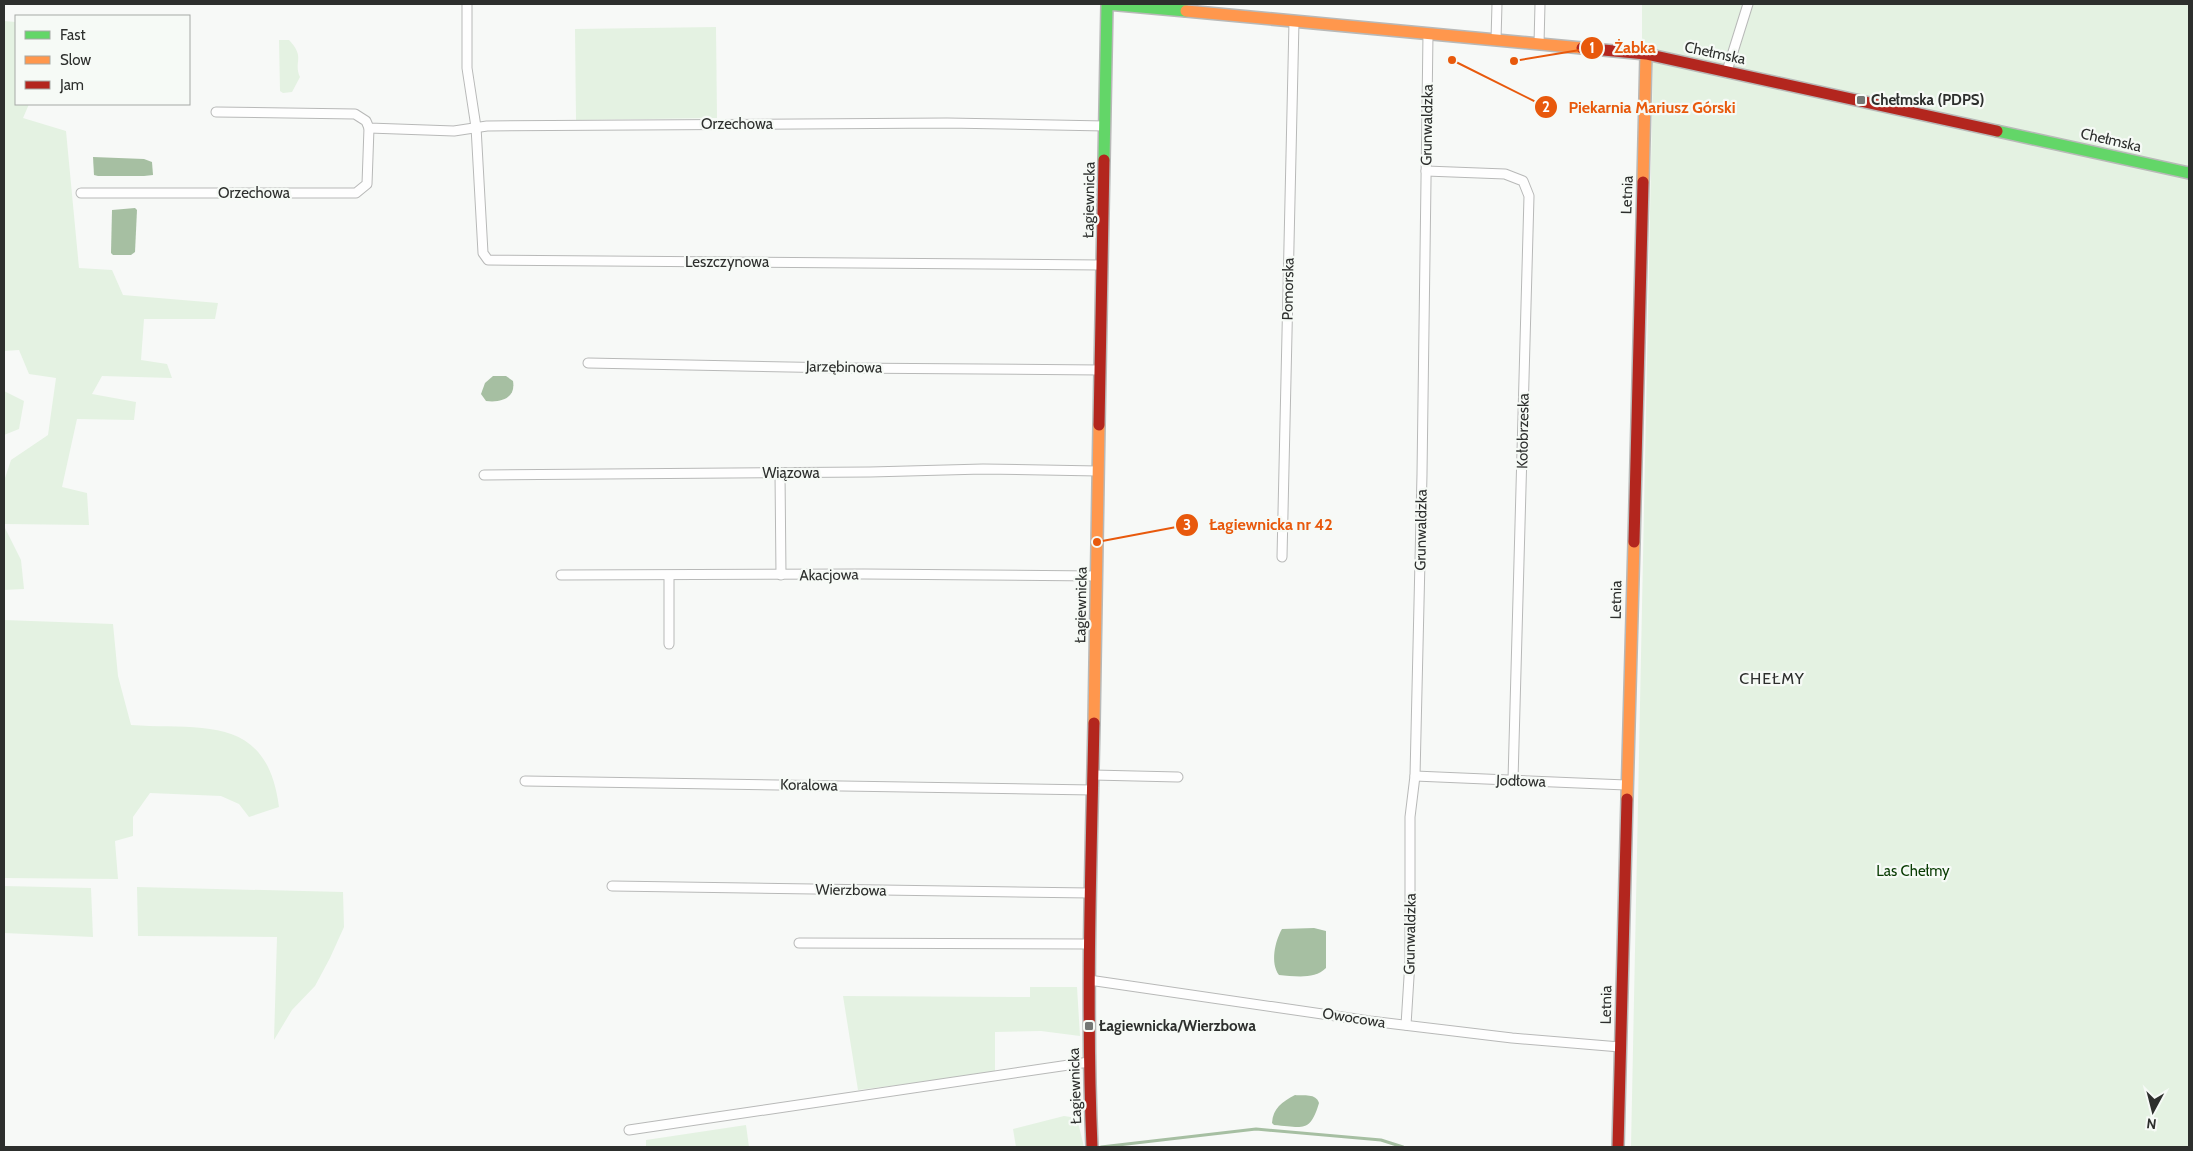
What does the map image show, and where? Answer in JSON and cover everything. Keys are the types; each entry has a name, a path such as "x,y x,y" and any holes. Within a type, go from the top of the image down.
{"street":[{"name":"Leszczynowa","path":"467,4 467,68 476,127 483,253 484,257 493,262 1102,265"},
{"name":"Chełmska","path":"1107,4 1646,54 1727,70 2189,173"},
{"name":"Łagiewnicka","path":"1092,1147 1088,1062 1090,894 1107,4"},
{"path":"1496,40 1497,4"},
{"path":"1539,44 1540,4"},
{"path":"1727,70 1748,4"},
{"name":"Pomorska","path":"1282,557 1294,21"},
{"name":"Grunwaldzka","path":"1406,1025 1410,961 1410,817 1415,776 1422,464 1428,34"},
{"name":"Letnia","path":"1618,1147 1646,54"},
{"path":"216,112 355,114 366,120 368,128"},
{"name":"Orzechowa","path":"81,193 356,193 367,184 368,128 454,131 476,127 947,123 1105,126"},
{"name":"Kołobrzeska","path":"1426,171 1505,174 1523,181 1529,196 1513,780"},
{"name":"Jarzębinowa","path":"588,363 842,368 1100,370"},
{"name":"Wiązowa","path":"484,475 983,469 1098,472"},
{"path":"780,472 781,575"},
{"name":"Akacjowa","path":"561,575 874,574 1096,576"},
{"path":"668,644 669,576"},
{"path":"1093,775 1178,777"},
{"name":"Jodłowa","path":"1415,776 1626,785"},
{"name":"Koralowa","path":"525,781 1093,790"},
{"name":"Wierzbowa","path":"612,886 1090,894"},
{"path":"799,943 1090,944"},
{"name":"Owocowa","path":"1089,980 1406,1025 1512,1038 1620,1047"},
{"path":"629,1130 1088,1062"}],"green space":[{"name":"Las Chełmy","path":"1642,4 2189,4 2189,1147 1631,1147 1653,66 1642,42"},
{"path":"4,21 15,22 15,105 29,105 23,118 66,131 79,268 112,270 123,295 218,303 215,319 144,319 141,360 167,364 172,378 102,376 92,394 136,402 134,420 77,419 62,487 87,493 89,525 4,524 4,481 11,460 48,435 56,378 29,374 19,350 4,351"},
{"path":"716,27 717,118 576,120 575,29"},
{"path":"279,40 289,40 298,55 298,72 300,77 292,92 283,93 280,91"},
{"path":"4,391 24,401 19,429 4,435"},
{"path":"4,526 21,560 24,589 4,590"},
{"path":"4,620 113,624 118,676 131,725 206,728 227,733 246,741 261,755 272,777 279,807 249,817 239,804 221,796 150,793 133,817 133,836 115,841 118,879 4,878"},
{"path":"4,886 91,888 93,937 4,933"},
{"path":"137,887 343,892 344,927 315,986 292,1010 274,1040 277,937 138,936"},
{"path":"1030,987 1077,987 1080,1036 1041,1031 995,1032 995,1073 858,1090 843,996 1030,997"},
{"path":"1064,1116 1077,1118 1084,1147 1016,1147 1013,1129"},
{"path":"746,1125 749,1147 646,1147 646,1140"}],"shaded area":[{"path":"93,157 144,159 152,162 153,175 94,175"},
{"path":"135,208 137,210 135,252 131,255 113,255 111,253 112,210"},
{"path":"493,376 506,376 513,381 512,392 502,400 486,401 481,394 485,383"},
{"path":"1314,928 1326,931 1326,968 1310,976 1279,975 1276,970 1274,952 1282,929"},
{"path":"1295,1095 1309,1096 1317,1100 1319,1103 1312,1120 1304,1126 1298,1127 1274,1125 1272,1123 1276,1109"}],"waterway":[{"path":"1101,1147 1256,1129 1381,1140 1403,1147"}],"traffic: fast":[{"path":"1104,160 1107,4 1186,11"},
{"path":"1997,131 2189,173"}],"traffic: slow":[{"path":"1186,11 1582,48"},
{"path":"1643,182 1646,54"},
{"path":"1094,723 1099,425"},
{"path":"1627,799 1634,542"}],"traffic: jam":[{"path":"1582,48 1646,54 1997,131"},
{"path":"1099,425 1104,160"},
{"path":"1634,542 1643,182"},
{"path":"1092,1147 1089,988 1094,723"},
{"path":"1618,1147 1627,799"}],"place":[{"name":"Piekarnia Mariusz Górski","path":"1452,60"},
{"name":"Żabka","path":"1514,61"},
{"name":"Chełmska (PDPS)","path":"1861,100"},
{"name":"Łagiewnicka nr 42","path":"1097,542"},
{"name":"Łagiewnicka/Wierzbowa","path":"1089,1026"}],"district":[{"name":"CHEŁMY","path":"1772,678"}]}
